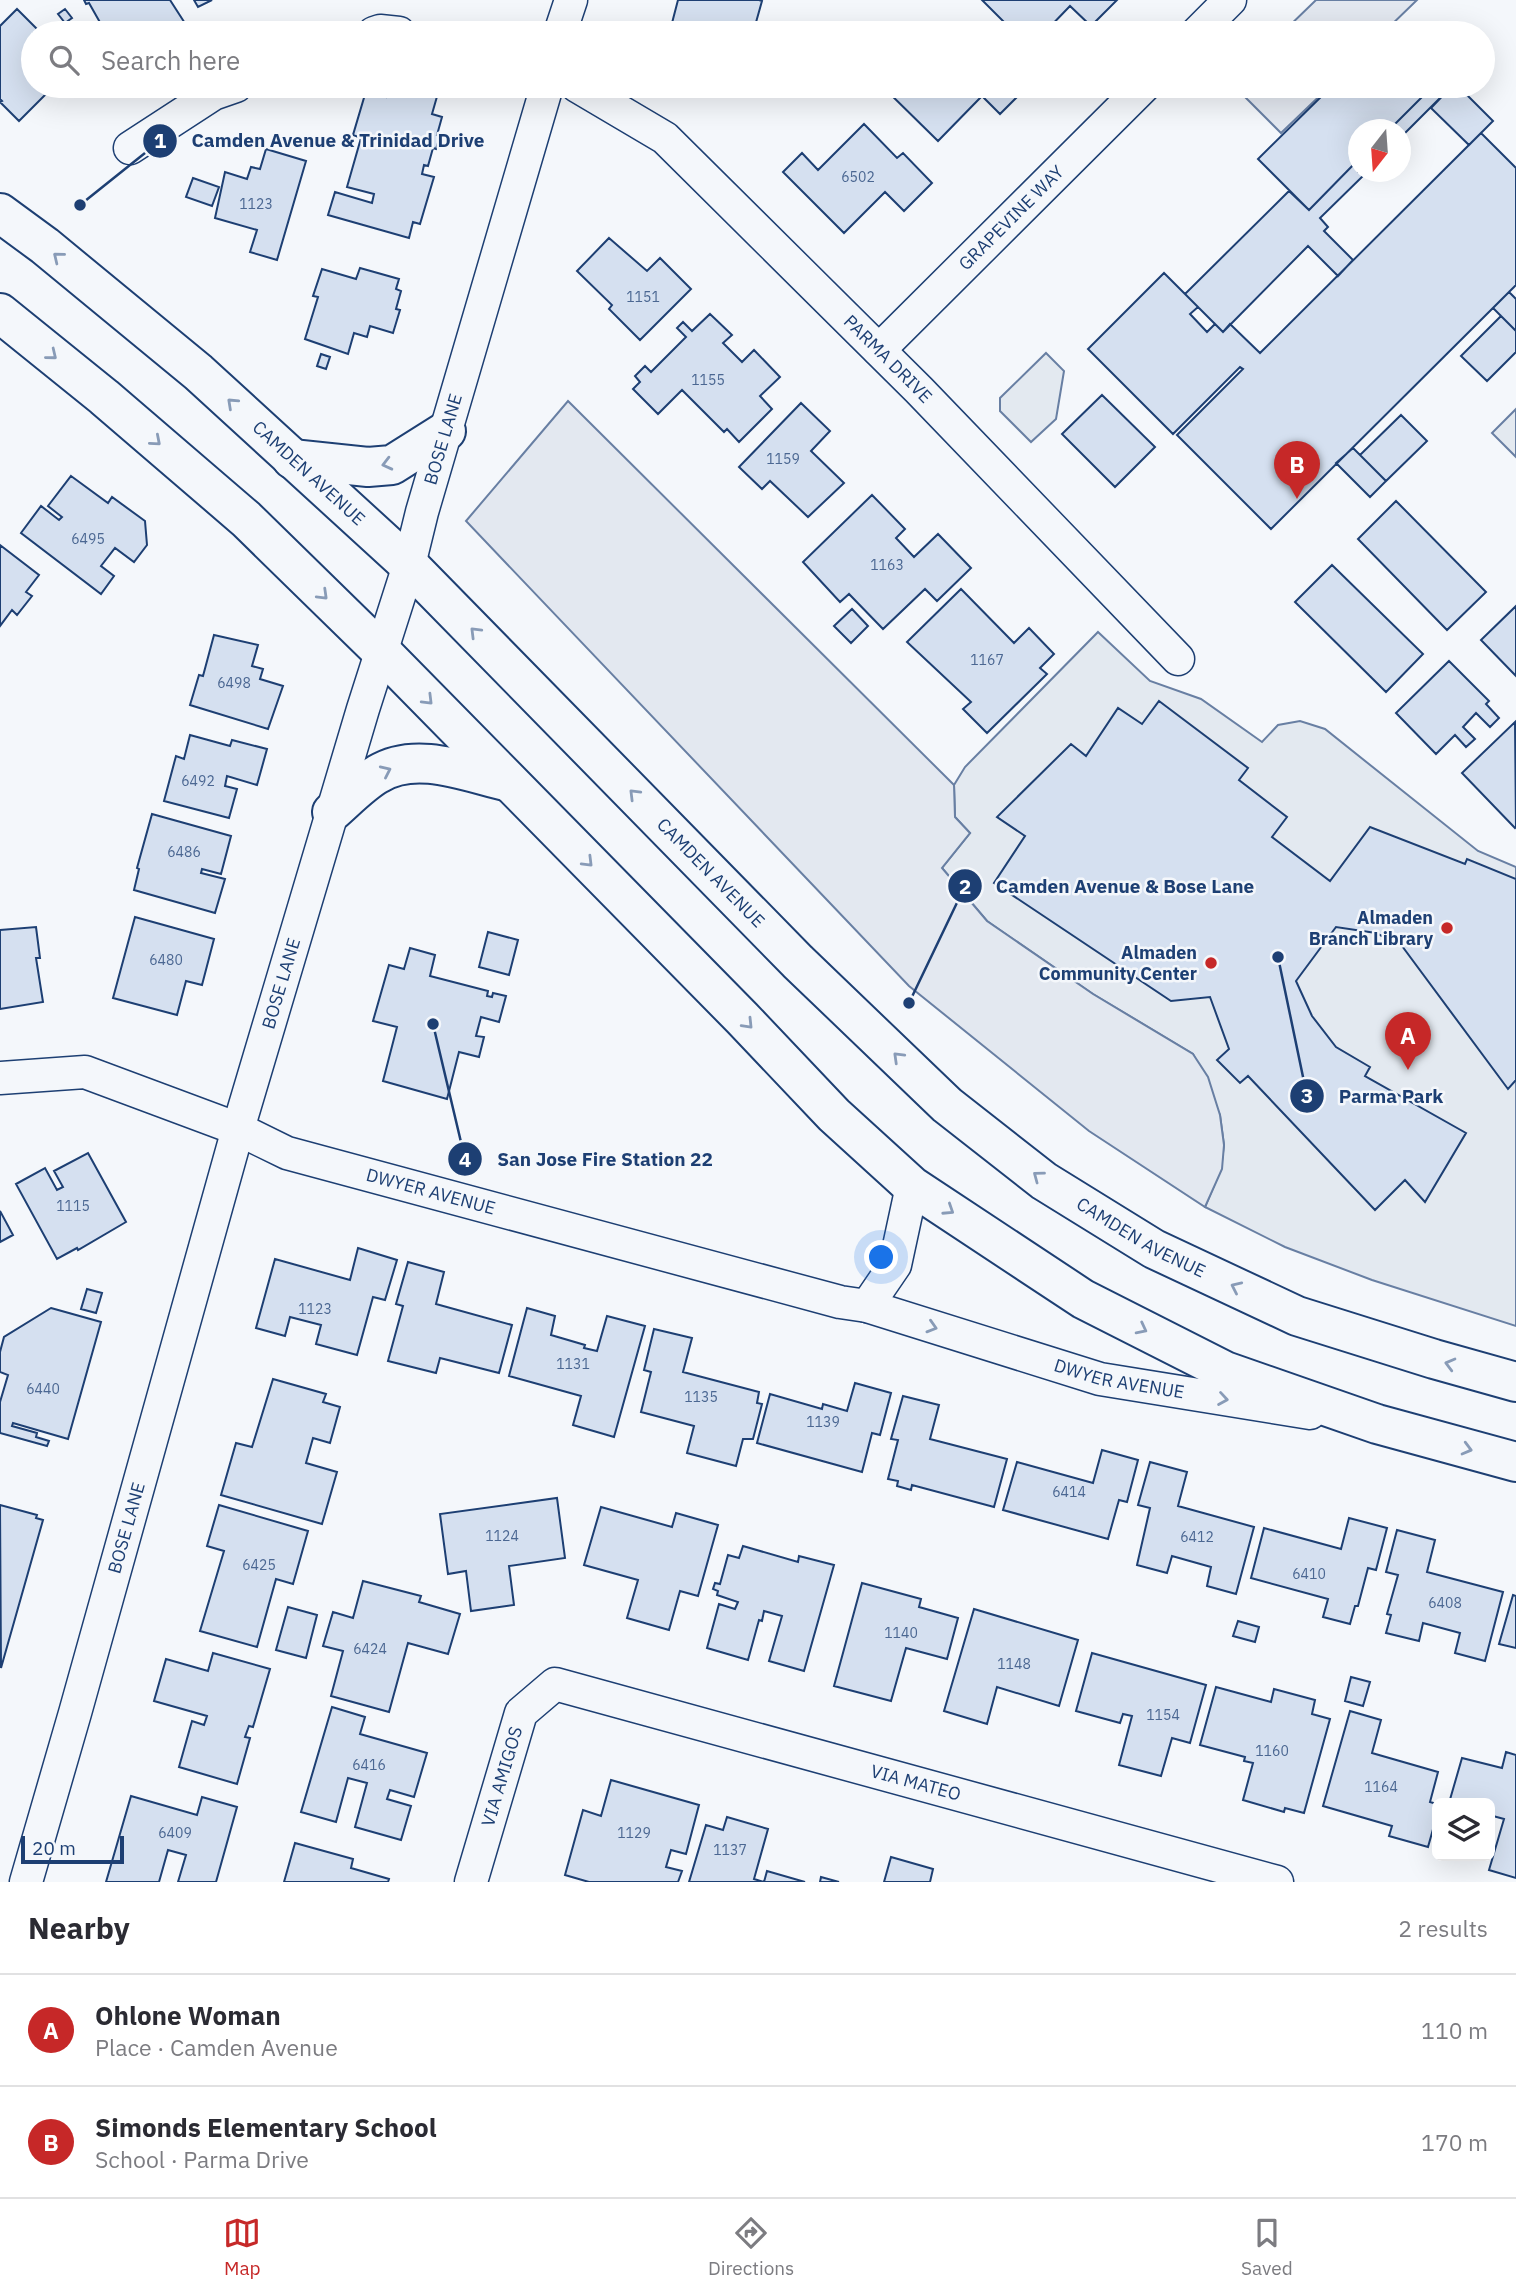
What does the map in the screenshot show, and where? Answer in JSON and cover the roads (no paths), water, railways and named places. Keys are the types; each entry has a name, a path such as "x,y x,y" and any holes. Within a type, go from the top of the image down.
{"main road":[{"name":"CAMDEN AVENUE","path":"0,213 45,246 198,372 409,565 798,962 947,1105 1044,1181 1154,1249 1297,1316 1516,1382"},
{"path":"0,313 104,397 246,519 380,651 834,1115 912,1186 1083,1299 1226,1371 1377,1424 1516,1462"},
{"path":"292,459 368,467 392,465 446,431"},
{"path":"332,812 378,774 403,763 429,764 509,782"}],"street":[{"path":"564,21 571,0"},
{"path":"1208,21 1230,0"},
{"path":"130,148 207,98"},
{"name":"BOSE LANE","path":"26,1882 238,1129 380,651 409,565 543,98"},
{"name":"PARMA DRIVE","path":"597,98 665,138 878,350 1178,659"},
{"name":"GRAPEVINE WAY","path":"878,350 1132,98"},
{"name":"DWYER AVENUE","path":"0,1078 85,1072 238,1129 287,1153 840,1302 867,1306 1100,1379 1377,1424"},
{"path":"867,1306 895,1265 912,1186"},
{"name":"VIA AMIGOS","path":"471,1882 521,1713 555,1684"},
{"name":"VIA MATEO","path":"555,1684 1277,1882"}],"place":[{"name":"Camden Avenue & Trinidad Drive","path":"80,205"},
{"name":"Simonds Elementary School","path":"1297,499"},
{"name":"Almaden Branch Library","path":"1447,928"},
{"name":"Parma Park","path":"1278,957"},
{"name":"Almaden Community Center","path":"1211,963"},
{"name":"Camden Avenue & Bose Lane","path":"909,1003"},
{"name":"San Jose Fire Station 22","path":"433,1024"},
{"name":"Ohlone Woman","path":"1408,1070"}]}
